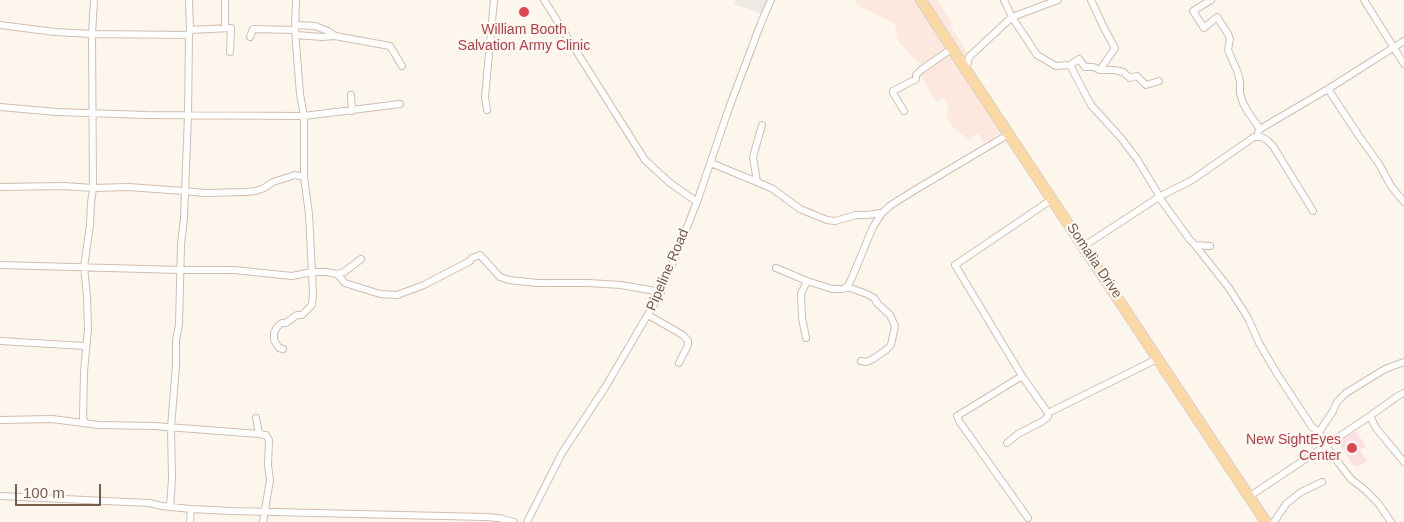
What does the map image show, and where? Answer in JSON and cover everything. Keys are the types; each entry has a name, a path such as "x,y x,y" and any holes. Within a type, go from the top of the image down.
{"main road":[{"name":"Somalia Drive","path":"913,0 947,52 1084,246 1266,522"},
{"name":"Somalia Drive","path":"921,0 1048,202 1258,522"}],"street":[{"path":"86,422 83,419 85,346 88,330 84,267 93,188 92,34 94,0"},
{"path":"170,506 172,479 171,428 176,340 179,325 188,116 189,0"},
{"path":"225,0 225,28"},
{"path":"283,349 279,348 274,340 274,333 277,327 296,315 302,315 312,305 309,214 304,177 304,116 300,94 295,30 296,0"},
{"path":"487,110 485,97 494,0"},
{"path":"544,0 645,160 670,183 697,202"},
{"name":"Pipeline Road","path":"528,522 562,453 606,386 662,292 697,202 760,23 771,0"},
{"path":"1004,0 1012,17 1037,55 1056,66 1070,65 1079,59 1085,67 1123,72 1130,78 1137,76 1146,85 1159,81"},
{"path":"966,70 969,57 1012,17 1058,0"},
{"path":"1091,0 1115,48 1100,70"},
{"path":"1211,0 1192,11 1204,28 1217,17 1228,34 1230,39 1228,50 1238,73 1243,103 1260,129"},
{"path":"1364,0 1404,64"},
{"path":"0,24 55,32 92,34 189,32 231,28 230,52"},
{"path":"250,37 253,29 295,30 315,26 335,36"},
{"path":"295,30 322,37 335,36 390,46 402,66"},
{"path":"1084,246 1159,197 1192,180 1254,138 1260,129 1404,41"},
{"path":"904,110 893,91 916,79 916,75 921,70 947,52"},
{"path":"1070,65 1091,105 1138,159 1159,197 1190,240 1229,288 1248,318 1259,343 1276,372 1312,427 1319,432 1326,446 1350,479 1366,490 1391,522"},
{"path":"1328,89 1379,164 1391,186 1404,202"},
{"path":"352,95 352,111"},
{"path":"0,107 57,112 188,116 304,116 400,104"},
{"path":"757,182 752,157 762,125"},
{"path":"847,287 873,227 882,213 915,190 1006,135"},
{"path":"1254,138 1261,137 1273,146 1313,211"},
{"path":"711,163 772,189 800,209 828,220 835,221 856,215 882,213"},
{"path":"0,187 128,187 206,193 246,192 256,191 272,182 295,175 304,177"},
{"path":"1048,202 955,264 1022,376 1048,413"},
{"path":"1195,245 1210,246"},
{"path":"337,274 345,283 380,294 397,294 424,285 480,255 500,277 509,280 536,283 621,285 662,292"},
{"path":"0,264 234,270 292,276 312,272 337,274 344,272 361,259"},
{"path":"776,268 832,289 847,287 866,294 874,298 890,315 894,326 891,345 873,359 866,362 861,361"},
{"path":"806,338 802,318 802,294 807,281"},
{"path":"648,316 683,335 688,342 679,363"},
{"path":"0,341 85,346"},
{"path":"1007,443 1018,434 1048,417 1048,413 1152,361"},
{"path":"1319,432 1337,402 1346,393 1385,369 1404,362"},
{"path":"1022,376 957,416 1028,518"},
{"path":"1250,496 1404,393"},
{"path":"1370,416 1376,428 1404,462"},
{"path":"256,418 259,434"},
{"path":"0,420 52,419 266,435 268,440 270,480 263,522"},
{"path":"1274,522 1286,504 1302,492 1322,482"},
{"path":"0,496 149,503 191,509 231,511 484,517 514,522"},
{"path":"190,522 191,509"}],"shaded area":[{"path":"736,0 769,0 763,14 734,4"},
{"path":"854,0 917,0 1002,132 984,144 978,133 969,140 953,128 946,115 949,106 944,98 936,102 918,72 919,64 898,41 895,24 859,6"},
{"path":"925,0 938,0 951,23 953,31 969,55 964,58"},
{"name":"New SightEyes Center","path":"1356,431 1366,447 1360,450 1367,461 1357,467 1356,465 1354,466 1338,442"}],"place":[{"name":"William Booth Salvation Army Clinic","path":"524,12"},
{"name":"New SightEyes Center","path":"1352,448"}]}
